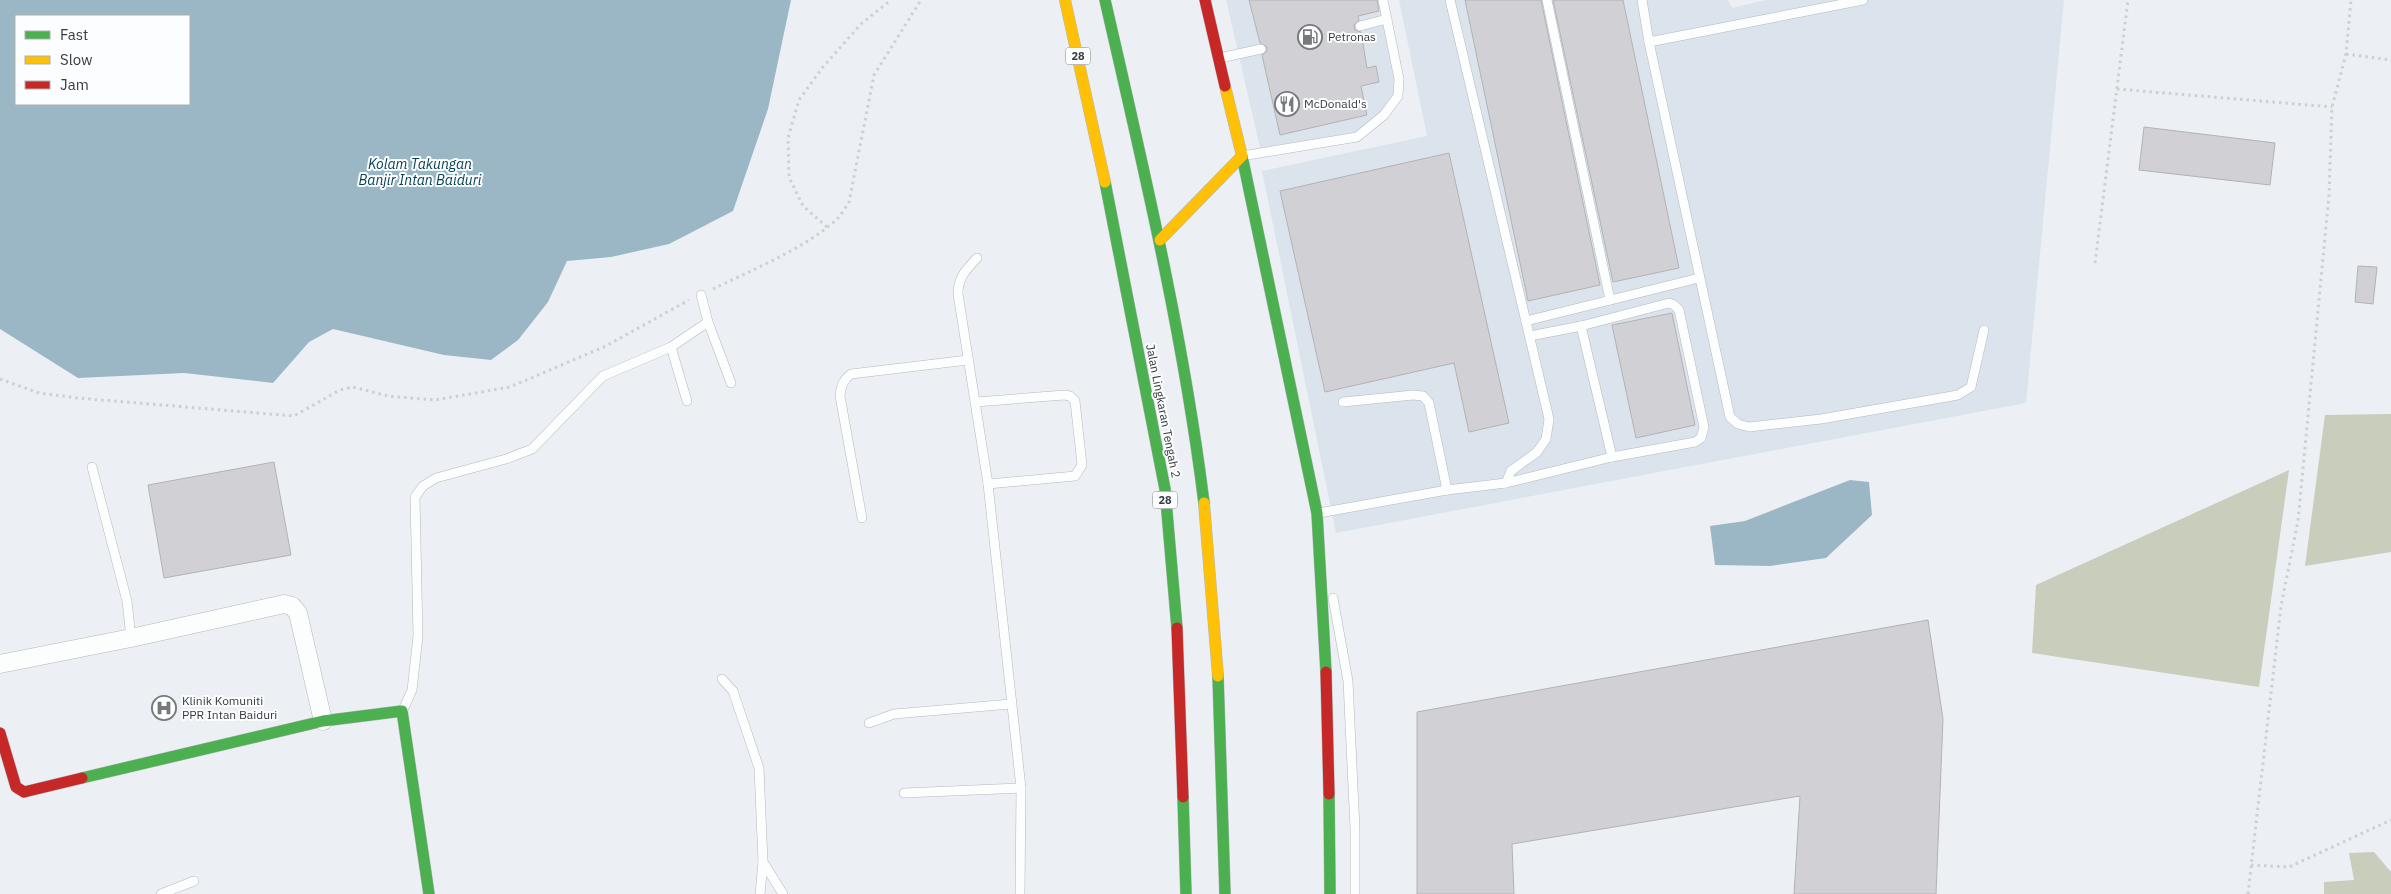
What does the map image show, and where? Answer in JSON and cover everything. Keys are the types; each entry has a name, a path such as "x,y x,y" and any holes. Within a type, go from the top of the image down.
{"main road":[{"name":"Jalan Lingkaran Tengah 2","path":"1065,0 1091,112 1164,489 1179,646 1186,894"},
{"name":"Jalan Lingkaran Tengah 2","path":"1105,0 1160,240 1200,473 1216,631 1225,894"},
{"path":"1204,0 1242,156 1317,513 1328,703 1330,894"},
{"path":"1160,240 1242,156"},
{"path":"0,733 16,787 24,792 323,721 402,711 429,894"},
{"path":"1178,894 1185,876"}],"street":[{"path":"0,664 131,638 284,604 292,606 298,612 323,721"}],"lane":[{"path":"1242,156 1357,137 1384,115 1398,96 1399,79 1383,0"},
{"path":"1450,0 1549,419 1546,439 1537,452 1511,471 1506,483"},
{"path":"1547,0 1610,300"},
{"path":"1642,0 1649,42 1730,417 1738,424 1749,427 1820,418 1958,396 1971,386 1984,330"},
{"path":"1649,42 1863,0"},
{"path":"1360,26 1387,19"},
{"path":"1218,59 1261,49"},
{"path":"977,258 962,274 958,284 988,484 1021,788 1020,894"},
{"path":"1526,321 1699,278"},
{"path":"701,295 708,322 731,383"},
{"path":"1355,894 1354,812 1348,681 1317,513 1446,490 1506,483 1612,457 1695,442 1701,438 1704,427 1680,310 1674,305 1669,303 1581,326 1530,336"},
{"path":"402,711 412,690 418,636 415,497 423,486 436,478 506,459 532,449 603,376 671,347 708,322"},
{"path":"1581,326 1612,457"},
{"path":"671,347 687,401"},
{"path":"862,518 840,396 841,386 845,379 851,374 968,360"},
{"path":"976,402 1064,394 1070,396 1074,401 1082,465 1079,473 1075,476 988,484"},
{"path":"1343,402 1412,395 1423,396 1429,403 1446,490"},
{"path":"92,467 127,601 131,638"},
{"path":"722,679 733,691 759,768 763,862 760,894"},
{"path":"868,722 894,714 1011,704"},
{"path":"904,793 1021,788"},
{"path":"763,862 783,894"},
{"path":"161,894 194,881"}],"path":[{"path":"827,227 803,206 789,177 788,138 799,100 823,67 860,24 891,0"},
{"path":"0,379 39,393 78,398 294,416 340,390 353,387 388,396 435,400 510,387 606,346 682,304 764,264 827,227 837,219 849,202 874,75 921,0"},
{"path":"2095,264 2128,0"},
{"path":"2248,894 2282,606 2298,521 2329,195 2332,107 2346,54 2351,0"},
{"path":"2346,54 2391,60"},
{"path":"2118,89 2332,107"},
{"path":"2251,866 2289,867 2391,820"}],"shaded area":[{"path":"1226,0 1378,0 1394,78 1393,94 1381,111 1356,132 1260,148"},
{"path":"1399,0 1728,0 1732,8 1766,0 2064,0 2026,403 1336,533 1262,171 1427,136"}],"green space":[{"path":"2391,414 2391,552 2305,566 2325,415"},
{"path":"2289,470 2259,687 2032,653 2036,585"},
{"path":"2374,852 2391,872 2391,894 2324,894 2324,882 2354,880 2349,853"}],"water":[{"name":"Kolam Takungan Banjir Intan Baiduri","path":"0,0 791,0 768,109 733,211 669,244 611,257 567,261 548,302 518,340 491,360 444,355 333,329 309,342 273,383 184,373 78,378 0,329"},
{"path":"1850,480 1869,482 1872,515 1826,558 1770,566 1715,565 1710,526 1745,521"}],"building":[{"path":"1249,0 1377,0 1379,11 1358,16 1359,20 1354,25 1355,30 1361,32 1367,68 1376,66 1379,82 1361,86 1367,115 1280,135 1262,55 1267,51 1267,47 1260,43"},
{"path":"1465,0 1541,0 1600,285 1528,301"},
{"path":"1553,0 1623,0 1679,268 1613,282"},
{"path":"2144,127 2275,143 2270,185 2139,170"},
{"path":"1449,153 1509,423 1469,432 1454,363 1325,392 1280,191"},
{"path":"2358,266 2377,267 2373,304 2355,302"},
{"path":"1672,313 1695,425 1636,438 1612,325"},
{"path":"274,462 291,555 164,578 148,485"},
{"path":"1928,620 1943,719 1936,894 1794,894 1800,796 1512,844 1514,894 1417,894 1417,712"}],"traffic: fast":[{"path":"1105,0 1161,250 1185,376 1204,503"},
{"path":"1242,156 1317,513 1326,672"},
{"path":"1105,182 1165,489 1177,628"},
{"path":"1218,676 1225,894"},
{"path":"82,778 323,721 402,711 429,894"},
{"path":"1329,794 1330,894"},
{"path":"1183,797 1186,894"}],"traffic: slow":[{"path":"1065,0 1105,182"},
{"path":"1160,240 1242,156 1225,86"},
{"path":"1204,503 1218,676"}],"traffic: jam":[{"path":"1205,0 1225,86"},
{"path":"1177,628 1183,797"},
{"path":"1326,672 1329,794"},
{"path":"0,733 16,787 24,792 82,778"}],"place":[{"name":"Petronas","path":"1310,37"},
{"name":"McDonald's","path":"1287,104"},
{"name":"Klinik Komuniti PPR Intan Baiduri","path":"164,708"}]}
